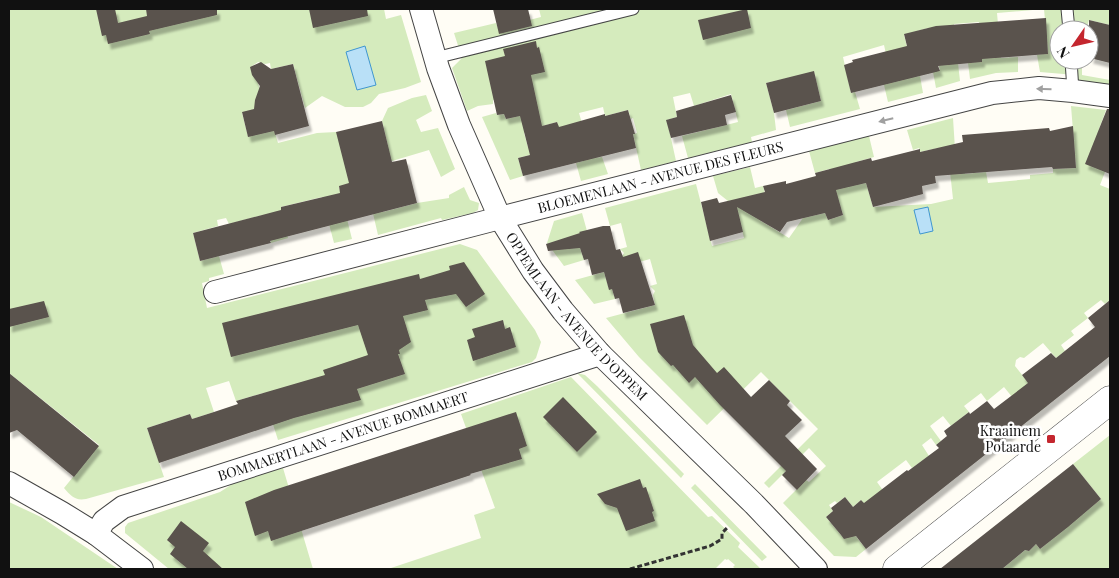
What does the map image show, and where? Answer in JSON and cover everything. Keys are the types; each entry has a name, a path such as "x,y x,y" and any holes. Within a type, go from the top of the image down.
{"street":[{"name":"OPPEMLAAN - AVENUE D'OPPEM","path":"421,9 435,58 459,125 500,218 533,271 563,311 600,354 754,504 816,569"},
{"name":"BLOEMENLAAN - AVENUE DES FLEURS","path":"214,292 992,93 1039,88 1110,96"},
{"name":"BOMMAERTLAAN - AVENUE BOMMAERT","path":"96,534 104,521 123,507 600,354"},
{"path":"897,569 1110,400"},
{"path":"9,483 62,512 96,534 142,569"}],"lane":[{"path":"435,58 633,9"},
{"path":"1072,70 1073,91"}],"path":[{"path":"630,569 644,567 710,546 722,539 722,534 727,528"}],"green space":[{"path":"9,9 384,9 386,19 401,15 421,82 379,94 371,103 363,107 345,107 322,96 305,108 293,64 271,69 270,63 258,62 252,66 260,89 255,109 242,113 248,136 273,127 278,143 317,133 336,132 366,152 388,146 382,121 388,108 412,98 426,95 432,111 416,120 421,132 438,128 455,169 441,177 429,150 372,167 383,212 417,203 449,198 449,195 464,187 470,200 479,203 478,210 473,213 442,220 441,218 378,235 365,179 339,187 352,239 334,243 322,197 281,207 288,238 271,243 263,215 229,224 226,218 217,220 218,226 193,233 200,261 219,256 224,274 209,278 209,281 202,283 207,308 460,244 477,250 535,330 541,342 536,358 532,362 278,440 263,393 236,401 229,381 206,388 214,412 192,419 190,414 147,428 164,477 86,499 74,497 64,488 99,445 9,373"},
{"path":"539,9 1044,9 997,13 1001,58 1018,57 1018,72 996,73 970,79 968,63 982,61 979,22 954,24 956,63 958,63 960,81 936,88 933,72 940,70 928,28 904,35 915,77 920,76 923,93 888,102 884,85 886,54 884,45 843,57 851,93 855,92 860,109 790,127 786,110 821,101 814,72 766,83 774,113 776,130 751,137 752,142 688,158 682,136 738,122 731,94 694,106 690,93 673,97 677,117 667,120 676,161 641,170 633,134 637,133 633,118 631,119 628,110 605,116 603,107 579,113 594,158 602,157 608,174 581,181 576,163 583,161 562,142 557,122 524,133 528,147 534,154 518,158 523,176 510,180 482,117 496,113 497,115 504,114 506,119 535,112 534,91 493,100 493,104 478,106 467,111 452,68 462,58 454,33 496,23 498,28 541,17"},
{"path":"1044,9 1110,9 1110,25 1099,22 1099,20 1049,20 1049,70 1082,70 1082,75 1110,80 1110,85 1076,80 1075,75 1040,72 1037,55 1048,53"},
{"path":"1071,106 1106,110 1099,129 1105,172 1100,185 1110,189 1110,300 1105,304 1101,300 1084,313 1088,318 1071,331 1074,335 1061,345 1065,351 1056,358 1043,343 1024,358 1020,357 1016,360 1015,366 1047,406 1030,419 1004,387 987,401 981,393 964,406 969,412 951,426 943,416 930,426 941,441 936,445 931,438 922,445 929,456 912,468 906,460 877,482 882,489 887,532 861,500 853,507 845,497 837,503 835,501 829,505 833,511 826,517 841,535 846,538 854,534 866,549 856,557 834,556 783,503 806,480 809,482 826,466 809,448 769,488 764,483 818,429 761,372 707,425 639,357 606,318 655,305 653,295 655,291 650,286 657,284 650,259 625,266 622,256 624,253 620,249 627,247 621,223 610,226 605,208 696,184 712,246 744,238 735,200 728,201 718,193 713,176 750,167 755,188 763,186 769,209 761,221 789,238 803,218 825,213 828,220 843,215 829,169 815,173 809,151 869,136 874,157 856,162 861,184 866,183 873,207 931,204 953,199 949,162 942,164 938,148 920,152 919,148 913,150 907,130 953,118 955,149 963,148 965,174 986,172 988,183 1030,179 1030,175 1053,173 1053,169 1076,168"},
{"path":"582,213 587,231 580,233 578,248 580,248 584,260 564,266 547,243 554,221"},
{"path":"604,272 609,289 612,289 615,299 594,304 575,280"},
{"path":"577,373 585,375 597,386 684,474 681,478"},
{"path":"571,377 708,517 712,516 740,543 738,547 761,569 736,569 733,567 735,565 728,559 725,559 715,569 388,569 481,538 474,515 495,508 461,414"},
{"path":"1110,435 1110,569 1002,569 1025,550 1029,551 1036,544 1040,549 1101,499 1073,464"},
{"path":"283,468 313,569 223,569 218,565 215,569 169,569 125,533 125,527 128,523 220,492 237,481"},
{"path":"695,484 767,557 762,561 691,488"},
{"path":"9,502 41,517 118,569 9,569"}],"water":[{"path":"365,46 376,85 357,90 346,52"},
{"path":"928,207 933,231 920,234 914,210"}],"building":[{"path":"96,9 115,9 118,23 147,16 146,9 217,9 217,15 149,31 150,34 108,44 106,35 102,36"},
{"path":"309,9 367,9 368,16 313,28"},
{"path":"493,9 528,9 532,26 499,34"},
{"path":"747,9 751,28 703,40 698,20"},
{"path":"1046,18 1048,54 982,59 982,62 938,66 940,71 851,93 844,65 853,62 852,60 907,46 904,34 936,26"},
{"path":"1099,22 1110,25 1110,63 1099,60"},
{"path":"536,41 545,72 531,75 542,126 557,122 559,127 605,114 605,116 628,110 635,134 633,134 636,148 523,176 518,158 530,155 520,116 506,119 504,114 497,115 485,61 505,56 503,49"},
{"path":"261,62 271,69 293,64 309,126 275,135 274,131 248,137 242,112 254,109 260,86 252,75 250,67"},
{"path":"814,71 821,101 774,113 766,83"},
{"path":"731,95 736,112 725,115 727,125 671,138 666,120 677,117 676,111"},
{"path":"1107,109 1110,109 1110,174 1085,164"},
{"path":"382,121 392,162 406,159 417,203 200,261 193,233 281,210 281,207 340,193 339,186 349,183 336,132"},
{"path":"1073,126 1076,168 1053,169 1052,167 935,176 936,183 922,186 923,194 873,207 866,183 836,190 843,215 828,220 825,213 787,222 780,232 737,207 743,232 710,241 701,202 717,198 719,203 765,192 763,186 786,181 786,184 816,176 815,173 871,158 872,161 920,149 920,152 963,142 962,135 1049,128 1050,131"},
{"path":"610,226 616,250 620,249 623,257 638,252 655,305 623,313 619,298 615,299 612,289 609,290 604,272 592,275 588,259 584,260 580,248 548,251 546,244 579,232"},
{"path":"464,262 485,294 466,307 456,294 425,300 428,310 403,316 411,342 399,350 400,354 398,354 405,374 357,389 361,400 294,418 159,463 147,428 190,414 192,419 214,412 238,404 236,401 325,375 323,370 368,355 358,325 231,357 222,323 419,274 420,279 450,270 449,266"},
{"path":"1110,300 1110,356 866,549 856,536 844,539 826,517 833,511 831,508 845,497 853,507 861,500 864,503 939,448 936,445 947,436 944,431 969,412 970,414 987,401 994,409 1028,383 1022,375 1051,353 1056,358 1095,327 1088,318"},
{"path":"44,301 49,317 9,327 9,309"},
{"path":"684,315 693,345 717,373 724,367 751,397 769,380 790,401 787,405 802,420 785,436 817,469 797,490 782,475 786,471 720,405 695,377 689,383 658,352 650,324"},
{"path":"503,320 505,329 510,327 516,347 473,361 467,340 475,337 472,329"},
{"path":"9,373 99,446 74,477 17,430 9,433"},
{"path":"563,397 597,432 577,452 543,417"},
{"path":"516,412 527,446 519,449 522,459 470,474 271,541 268,531 255,536 245,502 274,490"},
{"path":"1073,464 1101,499 1068,527 1040,549 1036,544 1029,551 1025,550 1002,569 940,569"},
{"path":"640,479 643,488 646,487 654,511 652,512 655,521 626,531 617,508 605,504 597,494"},
{"path":"181,521 209,543 203,551 223,569 188,569 170,554 175,547 167,540"}],"place":[{"name":"Kraainem Potaarde","path":"1051,439"}]}
